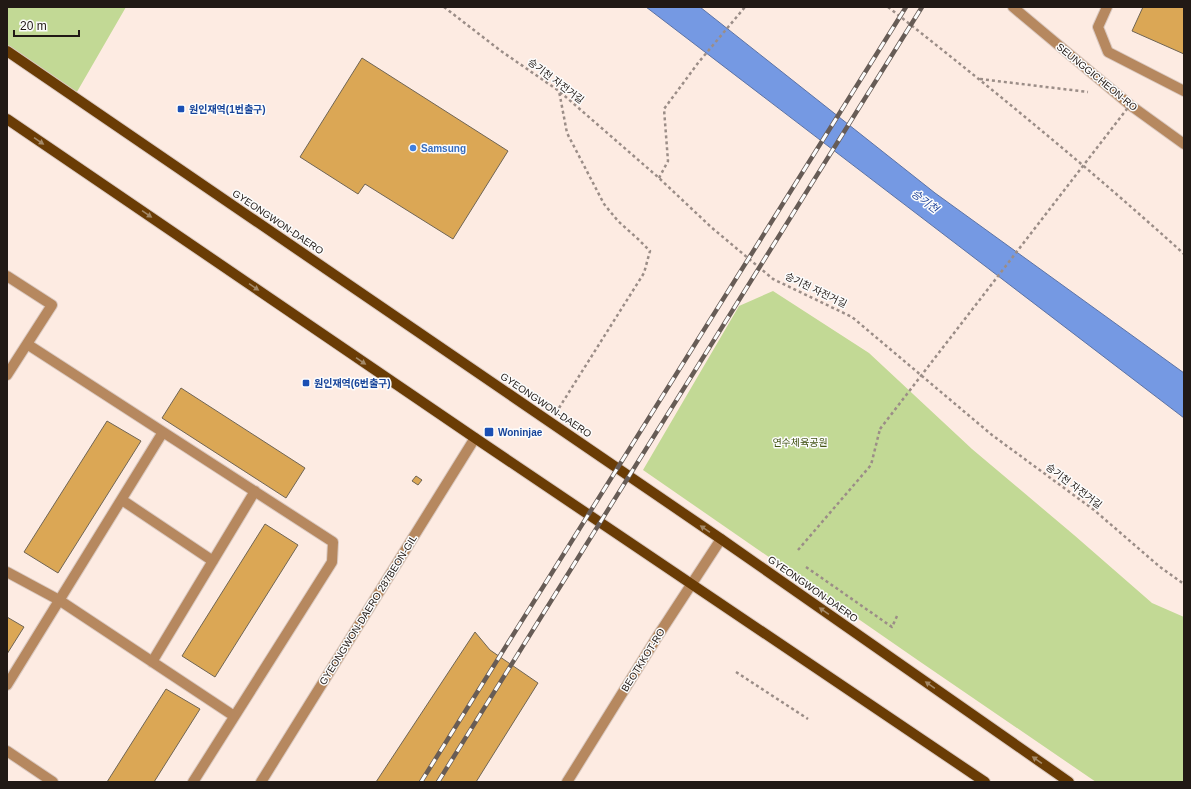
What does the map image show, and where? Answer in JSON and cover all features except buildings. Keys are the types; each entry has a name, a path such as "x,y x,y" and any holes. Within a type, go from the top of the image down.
{"main road":[{"name":"GYEONGWON-DAERO","path":"7,51 721,539 1069,782"},
{"path":"7,118 475,438 985,782"}],"street":[{"name":"SEUNGGICHEON-RO","path":"1013,7 1130,105 1184,144"},
{"path":"1107,7 1098,27 1108,52 1184,91"},
{"path":"7,276 52,305 7,375"},
{"path":"27,344 333,542 332,562 193,782"},
{"path":"7,685 163,432"},
{"name":"GYEONGWON-DAERO 287BEON-GIL","path":"261,782 475,438"},
{"path":"152,662 255,491"},
{"path":"122,500 213,561"},
{"name":"BEOTKKOT-RO","path":"567,782 721,539"},
{"path":"7,572 59,600 234,716"},
{"path":"7,751 53,782"}],"path":[{"name":"승기천 자전거길","path":"444,7 501,51 559,91 659,178 711,227 773,279 852,317 992,435 1094,510 1160,567 1184,584"},
{"path":"659,178 668,161 664,109 698,63 745,7"},
{"path":"888,7 979,79 1130,205 1184,254"},
{"path":"979,79 1119,95"},
{"path":"550,422 644,273 650,251 618,221 604,204 567,133 559,91"},
{"path":"798,550 871,465 880,429 1130,105"},
{"path":"806,567 892,627 897,616"},
{"path":"736,672 808,719"}],"green space":[{"path":"7,7 126,7 74,97 7,51"},
{"name":"연수체육공원","path":"773,291 869,353 972,449 1152,603 1184,617 1184,782 1096,782 643,470 739,306"}],"water":[{"name":"승기천","path":"646,7 700,7 935,193 1184,373 1184,418"}],"railway":[{"path":"421,782 906,7"},
{"path":"438,782 922,7"}],"place":[{"name":"원인재역(1번출구)","path":"181,109"},
{"name":"Samsung","path":"413,148"},
{"name":"원인재역(6번출구)","path":"306,383"},
{"name":"Woninjae","path":"489,432"}]}
